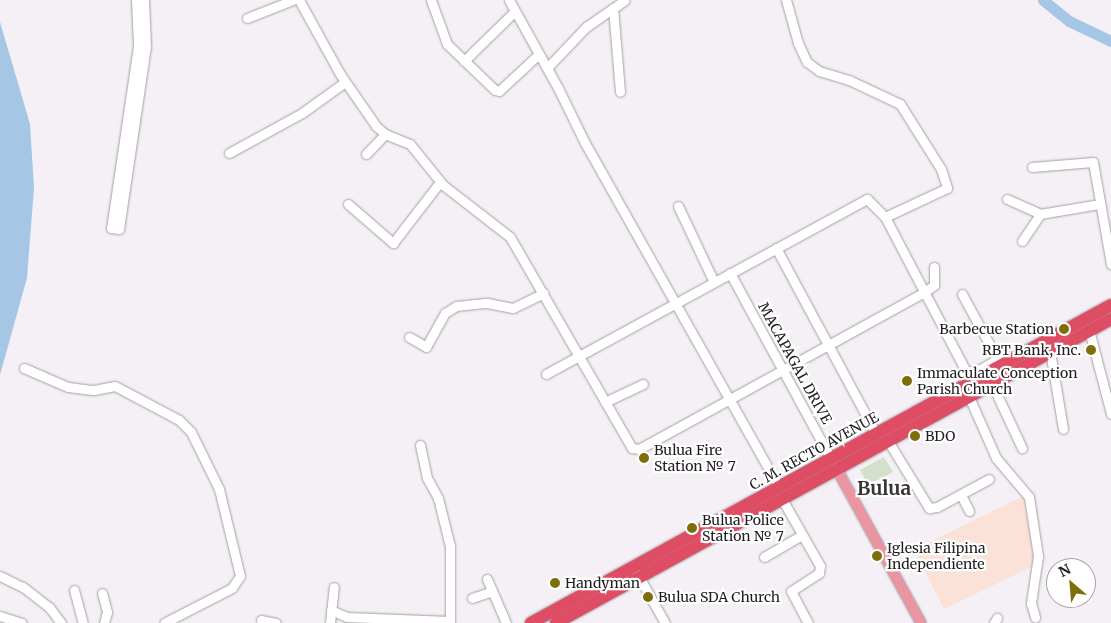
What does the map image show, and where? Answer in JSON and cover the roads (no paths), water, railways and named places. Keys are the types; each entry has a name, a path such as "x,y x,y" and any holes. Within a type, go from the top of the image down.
{"highway":[{"name":"C. M. RECTO AVENUE","path":"556,623 636,573 780,493 834,464 888,441 962,396 1002,367 1111,305"},
{"name":"C. M. RECTO AVENUE","path":"834,464 876,434 992,384 1002,367 1050,352 1111,319"},
{"name":"C. M. RECTO AVENUE","path":"531,623 636,573"}],"main road":[{"name":"MACAPAGAL DRIVE","path":"834,464 922,623"}],"street":[{"path":"136,0 138,46 115,229 146,46 144,0"},
{"path":"247,18 293,0"},
{"path":"299,0 345,82 376,126 386,134 410,144 440,182 510,237 544,293 605,402 635,449 923,293 934,284 934,267"},
{"path":"432,0 441,34 464,61 499,91 539,54"},
{"path":"509,0 547,68 585,143 730,399 820,569 791,591 808,623"},
{"path":"547,68 586,27 625,0"},
{"path":"786,0 798,43 807,62 819,71 849,80 900,104 944,175 947,188 885,217"},
{"path":"613,8 620,92"},
{"path":"464,61 515,11"},
{"path":"230,154 302,113 345,82"},
{"path":"366,154 386,134"},
{"path":"1032,167 1092,160 1111,264"},
{"path":"348,204 393,243 440,182"},
{"path":"546,374 867,199 885,217 923,293 966,371 972,373 1002,367 962,294"},
{"path":"1007,199 1040,214 1100,204"},
{"path":"678,206 714,282"},
{"path":"1022,241 1040,214"},
{"path":"776,248 831,344 876,434"},
{"name":"MACAPAGAL DRIVE","path":"730,273 834,464"},
{"path":"409,336 426,347 448,309 486,303 513,308 544,293"},
{"path":"1089,330 1111,414"},
{"path":"1050,352 1063,429"},
{"path":"24,368 68,387 94,390 115,386 179,420 191,432 219,489 240,576 232,588 164,623"},
{"path":"605,402 642,384"},
{"path":"992,384 1022,448"},
{"path":"962,396 996,458 1029,497 1038,556 1031,603 1035,617"},
{"path":"888,441 928,508 961,494 989,479"},
{"path":"331,610 347,617 450,622 450,546 438,498 427,478 420,445"},
{"path":"961,494 969,511"},
{"path":"764,557 802,535"},
{"path":"636,573 665,623"},
{"path":"0,576 23,587 49,607 61,623"},
{"path":"487,579 506,623"},
{"path":"330,623 334,587"},
{"path":"74,590 83,623"},
{"path":"472,598 492,591"},
{"path":"102,593 106,612 104,623"},
{"path":"0,616 22,623"}],"water":[{"path":"0,22 30,124 34,188 27,278 0,375"}],"waterway":[{"path":"1043,0 1069,21 1111,41"}],"place":[{"name":"Barbecue Station","path":"1064,329"},
{"name":"RBT Bank, Inc.","path":"1091,350"},
{"name":"Immaculate Conception Parish Church","path":"907,381"},
{"name":"BDO","path":"915,436"},
{"name":"Bulua Fire Station № 7","path":"644,458"},
{"name":"Bulua Police Station № 7","path":"692,528"},
{"name":"Iglesia Filipina Independiente","path":"877,556"},
{"name":"Handyman","path":"555,583"},
{"name":"Bulua SDA Church","path":"648,597"}],"district":[{"name":"Bulua","path":"884,489"}]}
